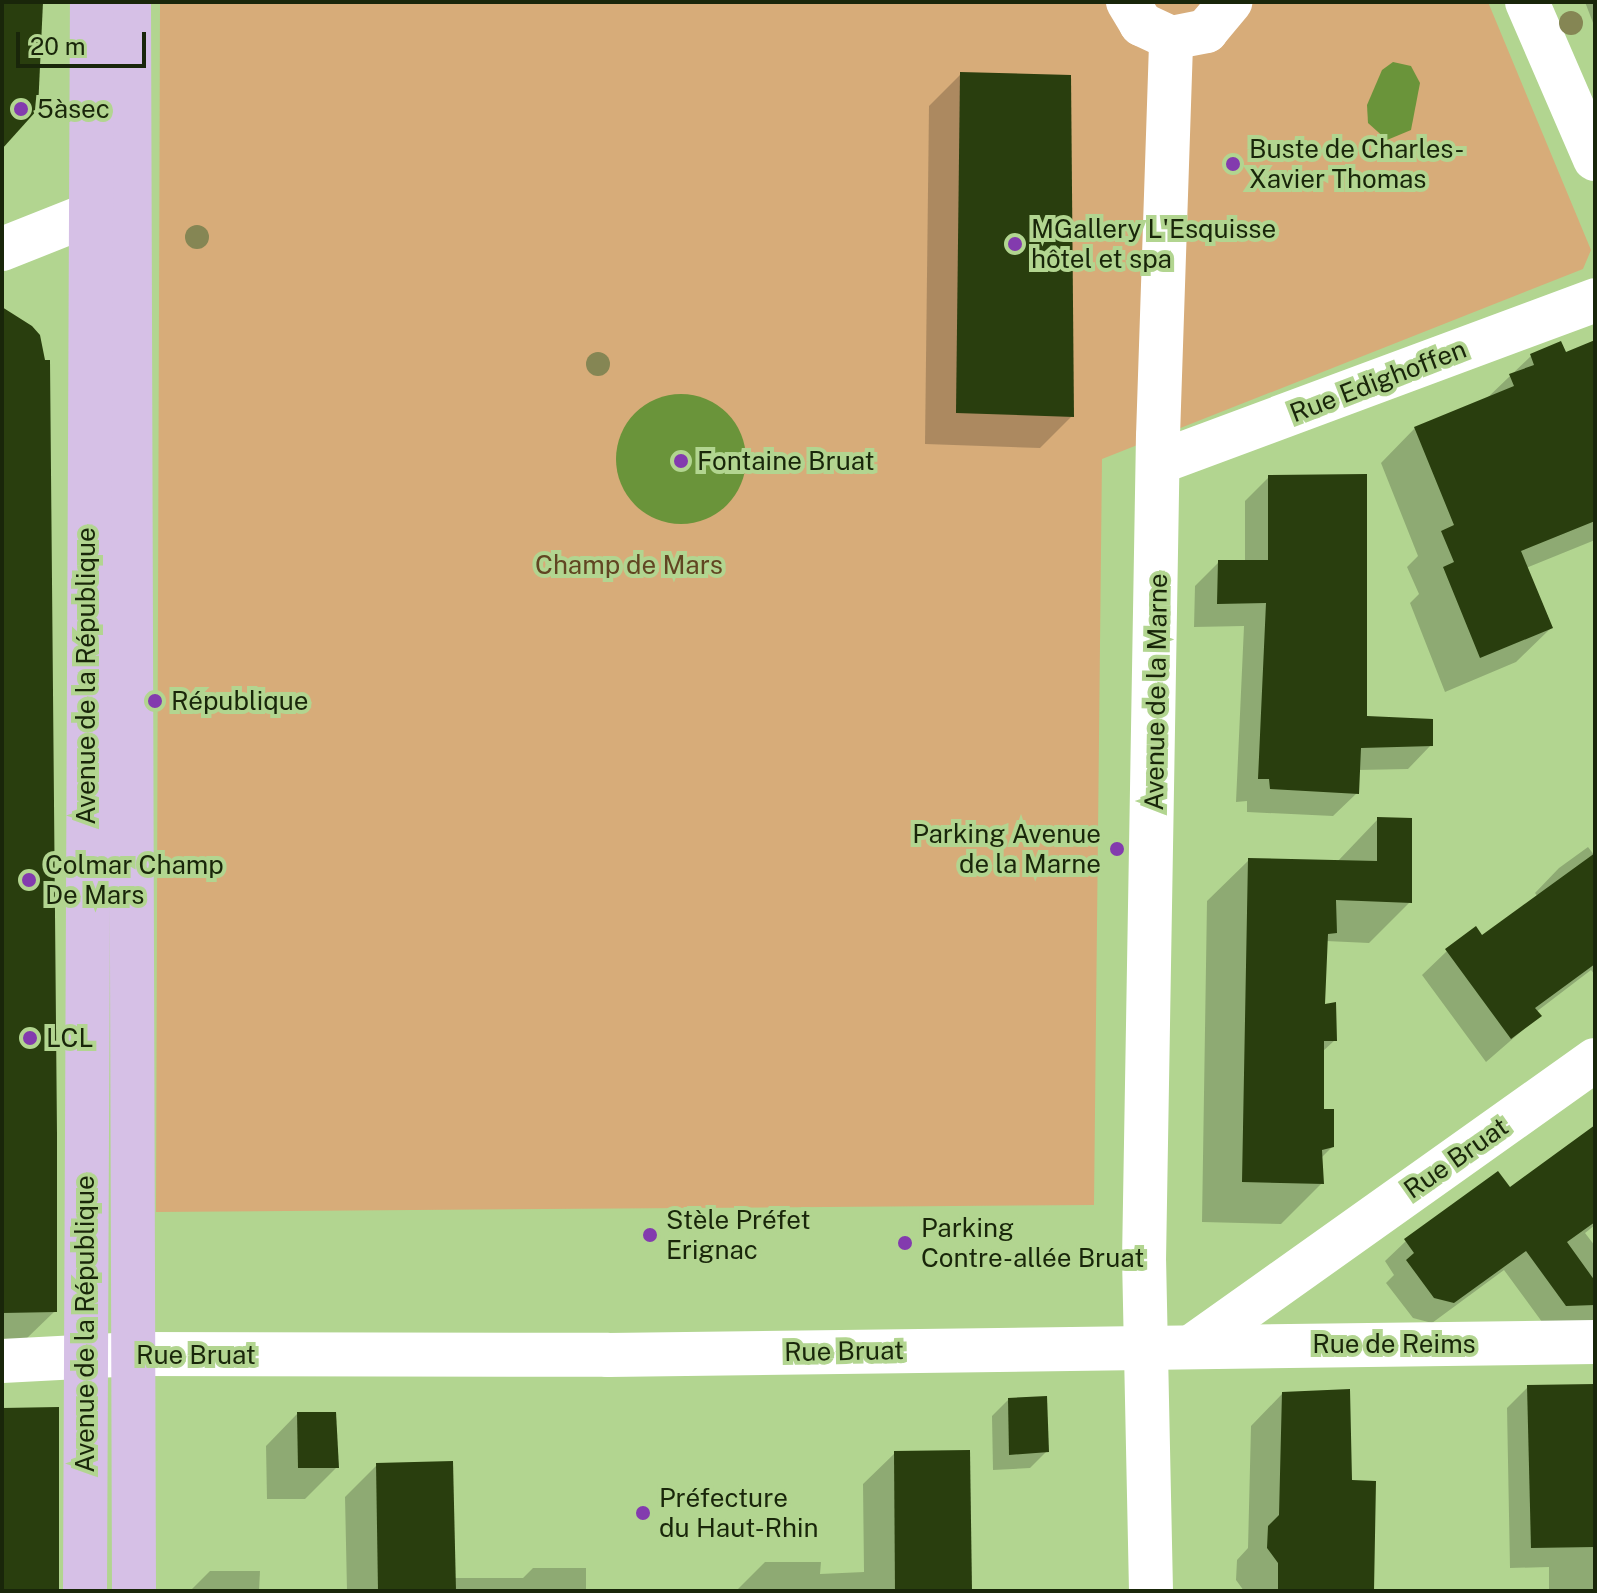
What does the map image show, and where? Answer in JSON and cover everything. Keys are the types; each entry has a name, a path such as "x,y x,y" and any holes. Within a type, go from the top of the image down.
{"main road":[{"name":"Avenue de la République","path":"92,2 108,212 135,1354 134,1591"},
{"name":"Avenue de la République","path":"85,1591 84,1360 108,212 129,2"}],"street":[{"path":"1128,2 1141,24 1171,38 1206,31 1230,2"},
{"path":"1527,2 1595,159"},
{"name":"Avenue de la Marne","path":"1151,1591 1149,1346 1144,1261 1171,38"},
{"path":"2,249 108,212"},
{"name":"Rue Edighoffen","path":"1160,462 1595,300"},
{"name":"Rue Bruat","path":"2,1361 84,1360 135,1354 608,1355 1194,1345 1595,1060"},
{"name":"Rue de Reims","path":"1194,1345 1595,1342"}],"green space":[{"name":"Champ de Mars","path":"160,2 1488,2 1591,250 1583,269 1102,459 1094,1205 156,1212"}],"shaded area":[{"path":"1393,62 1411,66 1420,83 1411,130 1387,140 1368,123 1367,105 1382,70"},
{"name":"Fontaine Bruat","path":"681,394 706,399 727,413 741,434 746,459 741,484 727,505 706,519 681,524 656,519 635,505 621,484 616,459 621,434 635,413 656,399"}],"building":[{"path":"2,2 43,2 38,109 2,149"},
{"name":"MGallery L'Esquisse hôtel et spa","path":"960,72 1071,75 1074,417 956,413"},
{"path":"2,307 32,326 40,335 45,360 50,360 57,1312 2,1313"},
{"path":"1595,340 1595,521 1521,551 1553,628 1480,658 1443,567 1454,562 1441,531 1454,525 1414,427 1514,386 1509,374 1534,365 1530,354 1561,341 1566,352"},
{"path":"1367,474 1367,716 1433,719 1433,746 1361,748 1359,794 1270,789 1269,779 1258,779 1266,603 1217,604 1218,560 1268,560 1268,475"},
{"path":"1377,817 1412,818 1412,903 1336,900 1337,933 1328,934 1325,1004 1336,1002 1337,1041 1324,1041 1324,1109 1334,1109 1334,1147 1322,1150 1324,1184 1242,1182 1248,858 1377,861"},
{"path":"1595,853 1595,964 1535,1008 1542,1016 1511,1039 1445,949 1476,926 1482,935"},
{"path":"1595,1125 1595,1222 1567,1242 1595,1281 1595,1305 1566,1306 1526,1251 1454,1303 1434,1298 1406,1260 1414,1253 1404,1239 1498,1171 1510,1187"},
{"path":"1595,1384 1595,1547 1531,1548 1527,1385"},
{"path":"1350,1389 1352,1480 1376,1481 1374,1591 1278,1591 1278,1563 1267,1548 1268,1526 1279,1515 1282,1392"},
{"path":"1047,1396 1049,1452 1009,1455 1008,1398"},
{"path":"59,1407 59,1591 2,1591 2,1408"},
{"path":"297,1412 336,1412 339,1468 298,1468"},
{"name":"Préfecture du Haut-Rhin","path":"970,1450 972,1591 895,1591 894,1451"},
{"name":"Préfecture du Haut-Rhin","path":"453,1461 456,1591 378,1591 376,1463"}],"place":[{"name":"5àsec","path":"21,109"},
{"name":"Buste de Charles- Xavier Thomas","path":"1233,164"},
{"name":"MGallery L'Esquisse hôtel et spa","path":"1015,244"},
{"name":"Fontaine Bruat","path":"681,461"},
{"name":"République","path":"155,701"},
{"name":"Parking Avenue de la Marne","path":"1117,849"},
{"name":"Colmar Champ De Mars","path":"29,880"},
{"name":"LCL","path":"30,1038"},
{"name":"Stèle Préfet Erignac","path":"650,1235"},
{"name":"Parking Contre-allée Bruat","path":"905,1243"},
{"name":"Préfecture du Haut-Rhin","path":"643,1513"}]}
